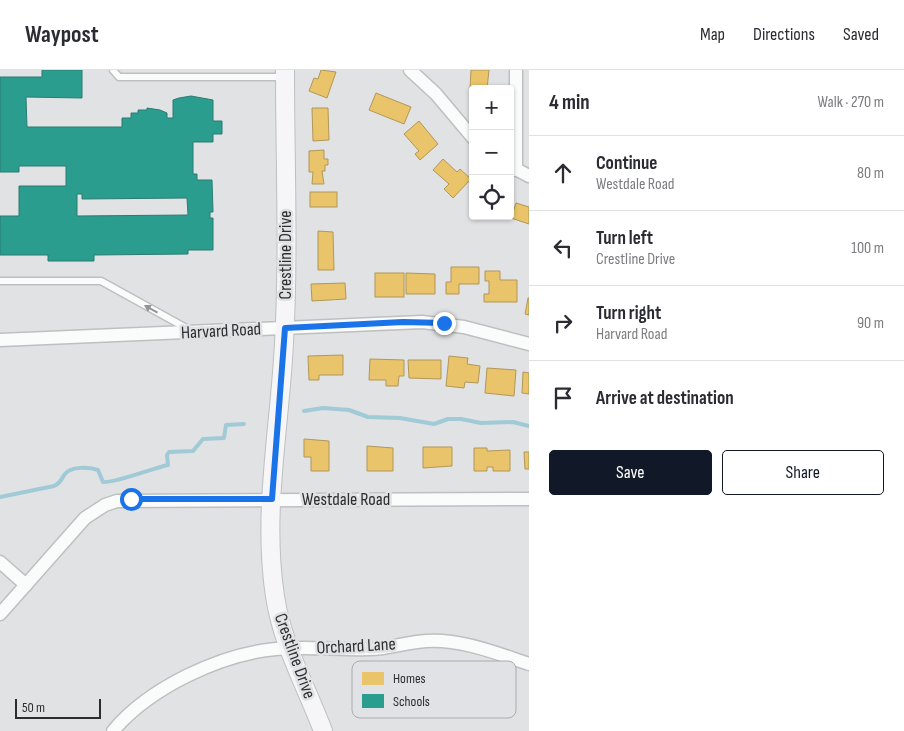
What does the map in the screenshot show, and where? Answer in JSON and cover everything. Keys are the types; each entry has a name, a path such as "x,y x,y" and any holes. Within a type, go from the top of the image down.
{"street":[{"path":"410,70 436,94 469,133"},
{"path":"514,135 516,70"},
{"name":"Crestline Drive","path":"285,73 285,328 272,499 275,595 290,649 323,731"},
{"path":"514,168 529,176"},
{"name":"Harvard Road","path":"0,340 403,322 444,323 529,344"},
{"name":"Westdale Road","path":"0,614 85,518 111,503 131,499 529,499"},
{"path":"0,562 26,584"},
{"name":"Orchard Lane","path":"113,731 155,695 192,674 236,658 275,649 376,649 427,641 446,641 478,647 529,664"}],"lane":[{"path":"113,70 119,77 285,73"},
{"path":"0,281 101,281 193,332"}],"building: Homes":[{"path":"321,70 336,72 327,98 309,91 314,78 318,79"},
{"path":"471,70 489,70 487,85 470,85"},
{"path":"376,93 411,107 404,124 369,110"},
{"path":"312,108 328,108 329,140 313,141"},
{"path":"419,121 438,144 420,160 415,154 419,151 404,134"},
{"path":"324,150 324,159 328,159 328,165 325,165 325,171 322,171 324,184 312,184 313,172 309,172 309,151"},
{"path":"443,159 457,172 460,169 469,177 469,181 453,198 444,189 449,184 433,170"},
{"path":"310,192 337,192 337,207 310,207"},
{"path":"516,203 529,207 529,224 514,219"},
{"path":"318,231 333,232 334,270 318,270"},
{"path":"451,267 479,267 479,284 459,284 459,294 446,294 446,282 451,282"},
{"path":"485,271 500,271 500,280 517,280 517,302 484,302 484,294 489,294 489,281 485,281"},
{"path":"375,273 404,273 404,297 375,297"},
{"path":"406,273 435,274 435,294 406,294"},
{"path":"345,283 346,299 312,301 311,284"},
{"path":"529,298 529,315 525,314"},
{"path":"343,355 343,375 319,375 319,380 309,380 308,356"},
{"path":"449,356 468,358 467,364 480,366 478,383 465,382 464,388 446,386"},
{"path":"370,359 404,360 404,376 399,376 398,386 386,386 386,380 369,380"},
{"path":"408,360 441,360 441,379 409,378"},
{"path":"487,368 516,370 514,396 485,393"},
{"path":"523,372 529,373 529,394 522,393"},
{"path":"304,439 329,441 329,471 311,471 311,457 304,457"},
{"path":"367,446 393,448 393,471 367,471"},
{"path":"423,447 452,447 452,466 423,468"},
{"path":"474,448 487,448 487,451 510,450 510,471 493,471 493,467 487,467 487,471 474,471"},
{"path":"524,452 529,452 529,469 525,469"}],"building: Schools":[{"path":"42,70 82,70 82,98 26,97 27,127 122,127 122,118 131,118 131,113 138,113 138,110 147,110 147,108 160,110 167,113 167,118 173,118 173,100 191,96 213,100 213,121 222,121 222,134 213,134 213,142 193,142 193,174 197,174 197,180 212,180 213,212 210,212 210,218 213,218 213,250 188,250 188,254 94,255 94,261 48,261 48,255 0,255 0,216 19,216 19,186 66,186 66,166 19,166 19,172 0,172 0,77 42,77","holes":["77,194 82,194 82,199 187,198 188,215 77,216"]}],"waterway":[{"path":"304,411 323,408 349,410 368,417 400,418 434,424 448,419 461,419 481,423 513,422 529,426"},
{"path":"0,497 54,486 60,482 68,471 76,468 98,470 103,482 115,481 168,465 167,455 169,452 193,451 203,439 224,438 226,425 244,424"}],"route":[{"path":"131,499 272,499 285,328 403,322 444,323"}]}
